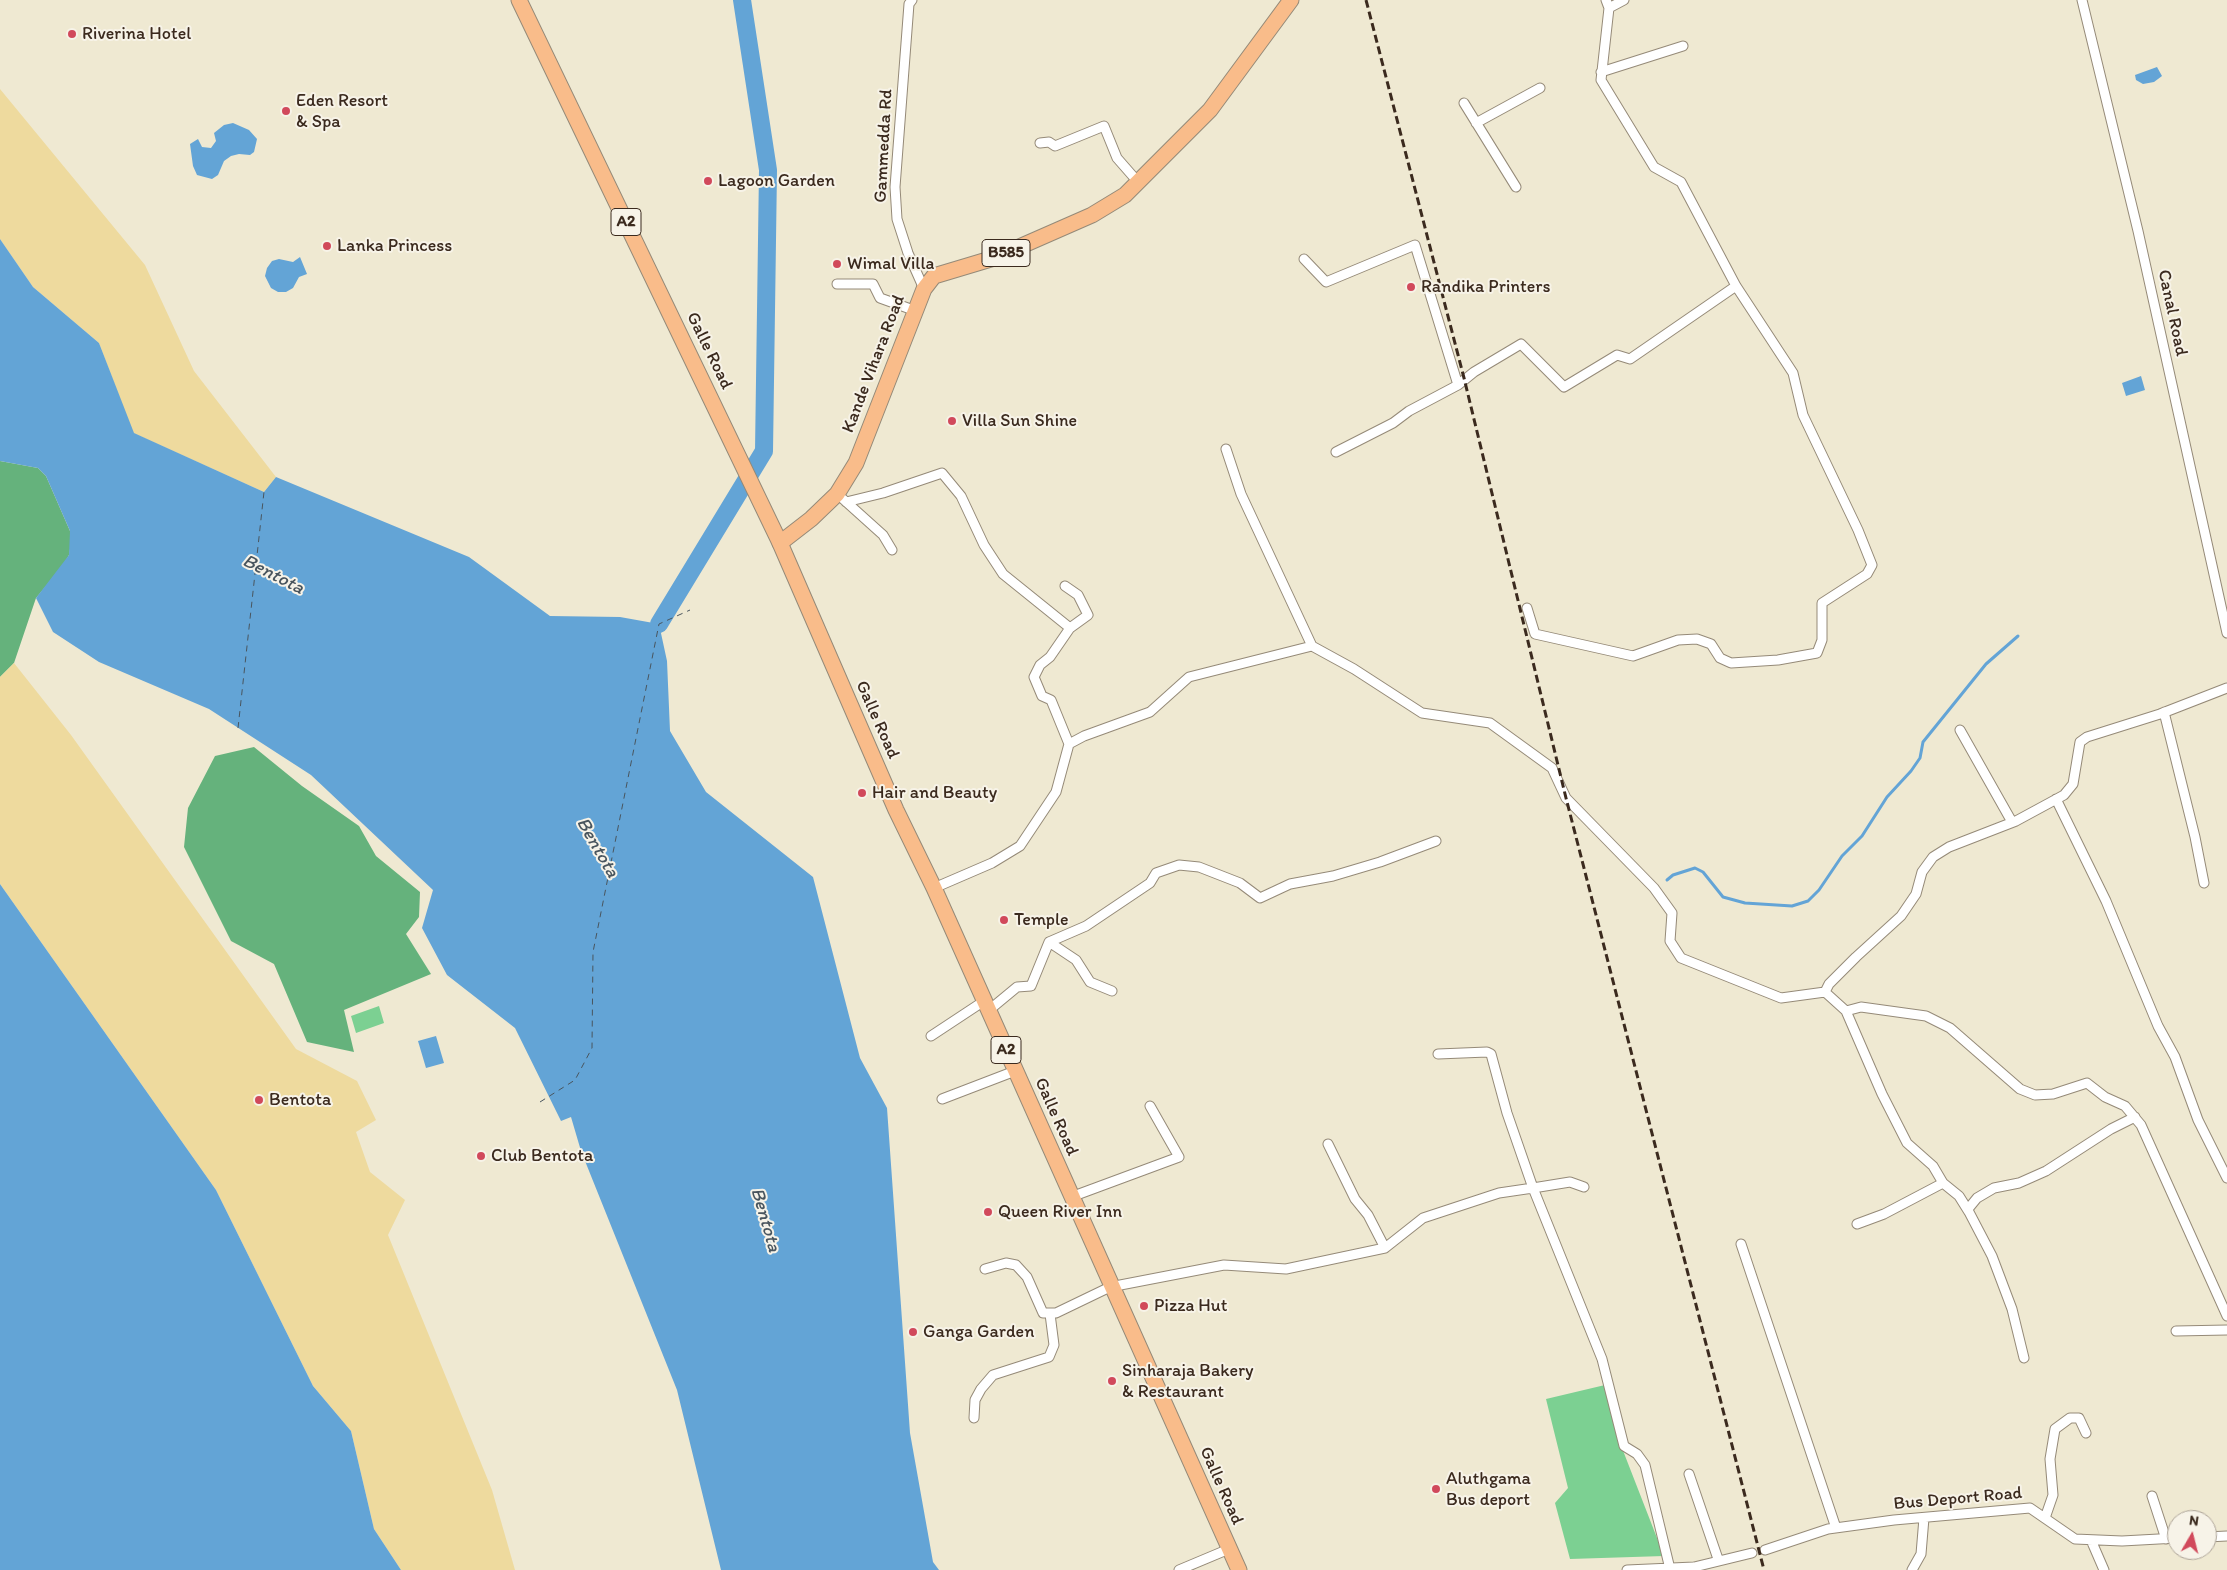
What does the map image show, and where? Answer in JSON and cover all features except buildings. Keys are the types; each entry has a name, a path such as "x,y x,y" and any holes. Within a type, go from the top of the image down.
{"main road":[{"name":"Galle Road","path":"519,0 776,537 896,810 934,888 1110,1287 1239,1570"},
{"name":"Kande Vihara Road","path":"776,537 811,519 842,498 924,289 934,276 994,258 1092,215 1126,195 1210,110 1287,1"}],"street":[{"name":"Gammedda Rd","path":"912,0 909,4 895,187 898,219 908,253 924,289"},
{"path":"1527,608 1536,634 1633,656 1678,640 1698,639 1712,644 1720,658 1731,664 1778,660 1817,653 1822,640 1822,603 1867,574 1872,565 1858,530 1803,416 1793,373 1736,286 1681,182 1654,167 1601,80 1608,4 1624,0"},
{"name":"Canal Road","path":"2082,0 2138,231 2227,633"},
{"path":"1601,72 1683,46"},
{"path":"1476,123 1540,88"},
{"path":"1464,103 1516,187"},
{"path":"1040,143 1049,142 1055,146 1104,126 1117,158 1138,182"},
{"path":"1304,260 1326,282 1415,245 1458,384"},
{"path":"837,284 873,284 880,298 916,311"},
{"path":"1336,452 1393,423 1408,411 1458,384 1474,372 1521,344 1564,387 1617,355 1630,359 1736,286"},
{"path":"1226,449 1241,494 1312,646 1354,669 1422,713 1490,723 1552,768 1566,798 1654,888 1672,913 1670,941 1681,958 1781,998 1825,992 1846,1011 1882,1094 1907,1143 1933,1166 1943,1182 1959,1196 1968,1209 1992,1256 2012,1309 2024,1358"},
{"path":"842,498 883,493 942,473 961,496 984,545 1003,574 1070,628"},
{"path":"842,498 883,534 892,550"},
{"path":"934,888 992,863 1020,846 1056,792 1069,744 1051,700 1042,696 1034,677 1040,665 1050,657 1070,628 1088,615 1078,595 1065,586"},
{"path":"1069,744 1084,736 1150,712 1189,677 1312,646"},
{"path":"1825,992 1829,984 1856,956 1901,916 1916,894 1922,872 1933,858 1965,840 2012,822 2064,795 2073,784 2080,742 2087,736 2164,712 2227,688"},
{"path":"2164,712 2196,837 2204,883"},
{"path":"1960,730 2012,822"},
{"path":"2056,799 2106,901 2158,1026 2175,1057 2198,1120 2227,1178"},
{"path":"931,1036 1017,987 1030,986 1050,942 1086,926 1150,883 1156,873 1179,865 1199,867 1240,883 1260,898 1290,884 1333,876 1380,862 1436,841"},
{"path":"1050,942 1076,960 1090,982 1112,992"},
{"path":"1846,1011 1860,1007 1926,1016 1950,1028 2020,1088 2035,1095 2053,1094 2087,1083 2105,1097 2125,1106 2135,1117 2227,1316"},
{"path":"1438,1054 1487,1052 1491,1054 1507,1113 1533,1188 1602,1358 1624,1446 1637,1454 1645,1465 1670,1569"},
{"path":"942,1098 1015,1071"},
{"path":"1070,1197 1179,1156 1150,1106"},
{"path":"1968,1209 1977,1198 1994,1188 2019,1183 2046,1171 2111,1129 2135,1117"},
{"path":"1328,1144 1355,1199 1368,1215 1385,1248"},
{"path":"985,1270 1006,1263 1016,1265 1028,1277 1043,1312 1050,1314 1056,1313 1110,1287 1224,1264 1286,1269 1385,1248 1423,1218 1499,1193 1570,1182 1584,1187"},
{"path":"1857,1224 1915,1199 1943,1182"},
{"path":"1741,1244 1836,1528"},
{"path":"974,1418 975,1400 980,1389 993,1375 1049,1357 1054,1345 1050,1314"},
{"path":"2176,1331 2227,1330"},
{"path":"2045,1518 2053,1495 2050,1460 2055,1429 2070,1418 2079,1418 2086,1433"},
{"path":"1688,1474 1718,1559"},
{"path":"2152,1496 2166,1539"},
{"name":"Bus Deport Road","path":"1765,1550 1836,1528 2030,1508 2075,1539 2166,1539"},
{"path":"1912,1570 1921,1554 1924,1518"},
{"path":"2091,1540 2104,1570"},
{"path":"1179,1570 1229,1549"},
{"path":"1627,1570 1694,1568 1718,1559 1752,1553"}],"green space":[{"path":"0,461 38,468 46,476 70,531 71,543 69,555 63,566 36,598 14,663 0,677"},
{"path":"254,747 302,786 359,826 376,856 420,892 419,917 406,934 431,974 344,1010 354,1052 307,1042 274,964 231,941 184,847 188,808 215,756"},
{"path":"379,1006 384,1023 356,1033 351,1016"},
{"path":"1605,1385 1622,1448 1664,1556 1570,1559 1555,1503 1568,1488 1546,1399"}],"sand":[{"path":"0,89 145,265 194,371 276,477 264,492 133,433 99,343 33,287 0,239"},
{"name":"Bentota","path":"14,663 71,735 296,1049 357,1081 376,1120 356,1132 370,1172 405,1200 388,1235 492,1490 515,1570 401,1570 374,1529 351,1431 313,1386 216,1190 0,884 0,677"}],"water":[{"path":"2157,67 2162,76 2154,82 2143,84 2136,80 2135,75"},
{"path":"233,123 249,130 257,139 254,152 250,155 239,154 231,156 224,161 218,175 212,179 197,175 193,166 190,144 198,139 202,147 211,148 216,141 214,133 224,125"},
{"path":"0,239 33,287 99,343 134,433 264,492 276,477 469,557 550,616 620,617 659,624 667,661 670,731 706,792 813,877 860,1058 887,1108 910,1433 933,1562 939,1570 721,1570 677,1390 581,1151 571,1117 561,1121 515,1028 447,975 422,928 433,890 311,775 209,709 99,662 53,632 36,598 69,555 70,531 46,476 38,468 0,461"},
{"path":"300,257 307,274 299,277 293,288 286,292 278,292 271,288 265,276 267,268 272,261 279,259 293,262"},
{"path":"2141,376 2145,390 2126,396 2122,383"},
{"path":"0,884 216,1190 313,1386 351,1431 374,1529 401,1570 0,1570"},
{"path":"436,1036 444,1063 426,1068 418,1041"}],"waterway":[{"path":"659,624 764,451 768,170 742,0"},
{"path":"1667,880 1673,875 1695,868 1703,872 1723,897 1745,903 1792,906 1808,901 1819,890 1842,856 1862,836 1887,797 1911,771 1920,758 1923,742 1986,664 2018,636"}],"ferry route":[{"path":"238,728 264,492"},
{"path":"540,1102 575,1080 592,1048 593,952 659,624 690,610"}],"railway":[{"path":"1366,0 1464,378 1566,798 1764,1570"}],"place":[{"name":"Riverina Hotel","path":"72,34"},
{"name":"Eden Resort & Spa","path":"286,111"},
{"name":"Lagoon Garden","path":"708,181"},
{"name":"Lanka Princess","path":"327,246"},
{"name":"Wimal Villa","path":"837,264"},
{"name":"Randika Printers","path":"1411,287"},
{"name":"Villa Sun Shine","path":"952,421"},
{"name":"Hair and Beauty","path":"862,793"},
{"name":"Temple","path":"1004,920"},
{"name":"Bentota","path":"259,1100"},
{"name":"Club Bentota","path":"481,1156"},
{"name":"Queen River Inn","path":"988,1212"},
{"name":"Pizza Hut","path":"1144,1306"},
{"name":"Ganga Garden","path":"913,1332"},
{"name":"Sinharaja Bakery & Restaurant","path":"1112,1381"},
{"name":"Aluthgama Bus deport","path":"1436,1489"}]}
